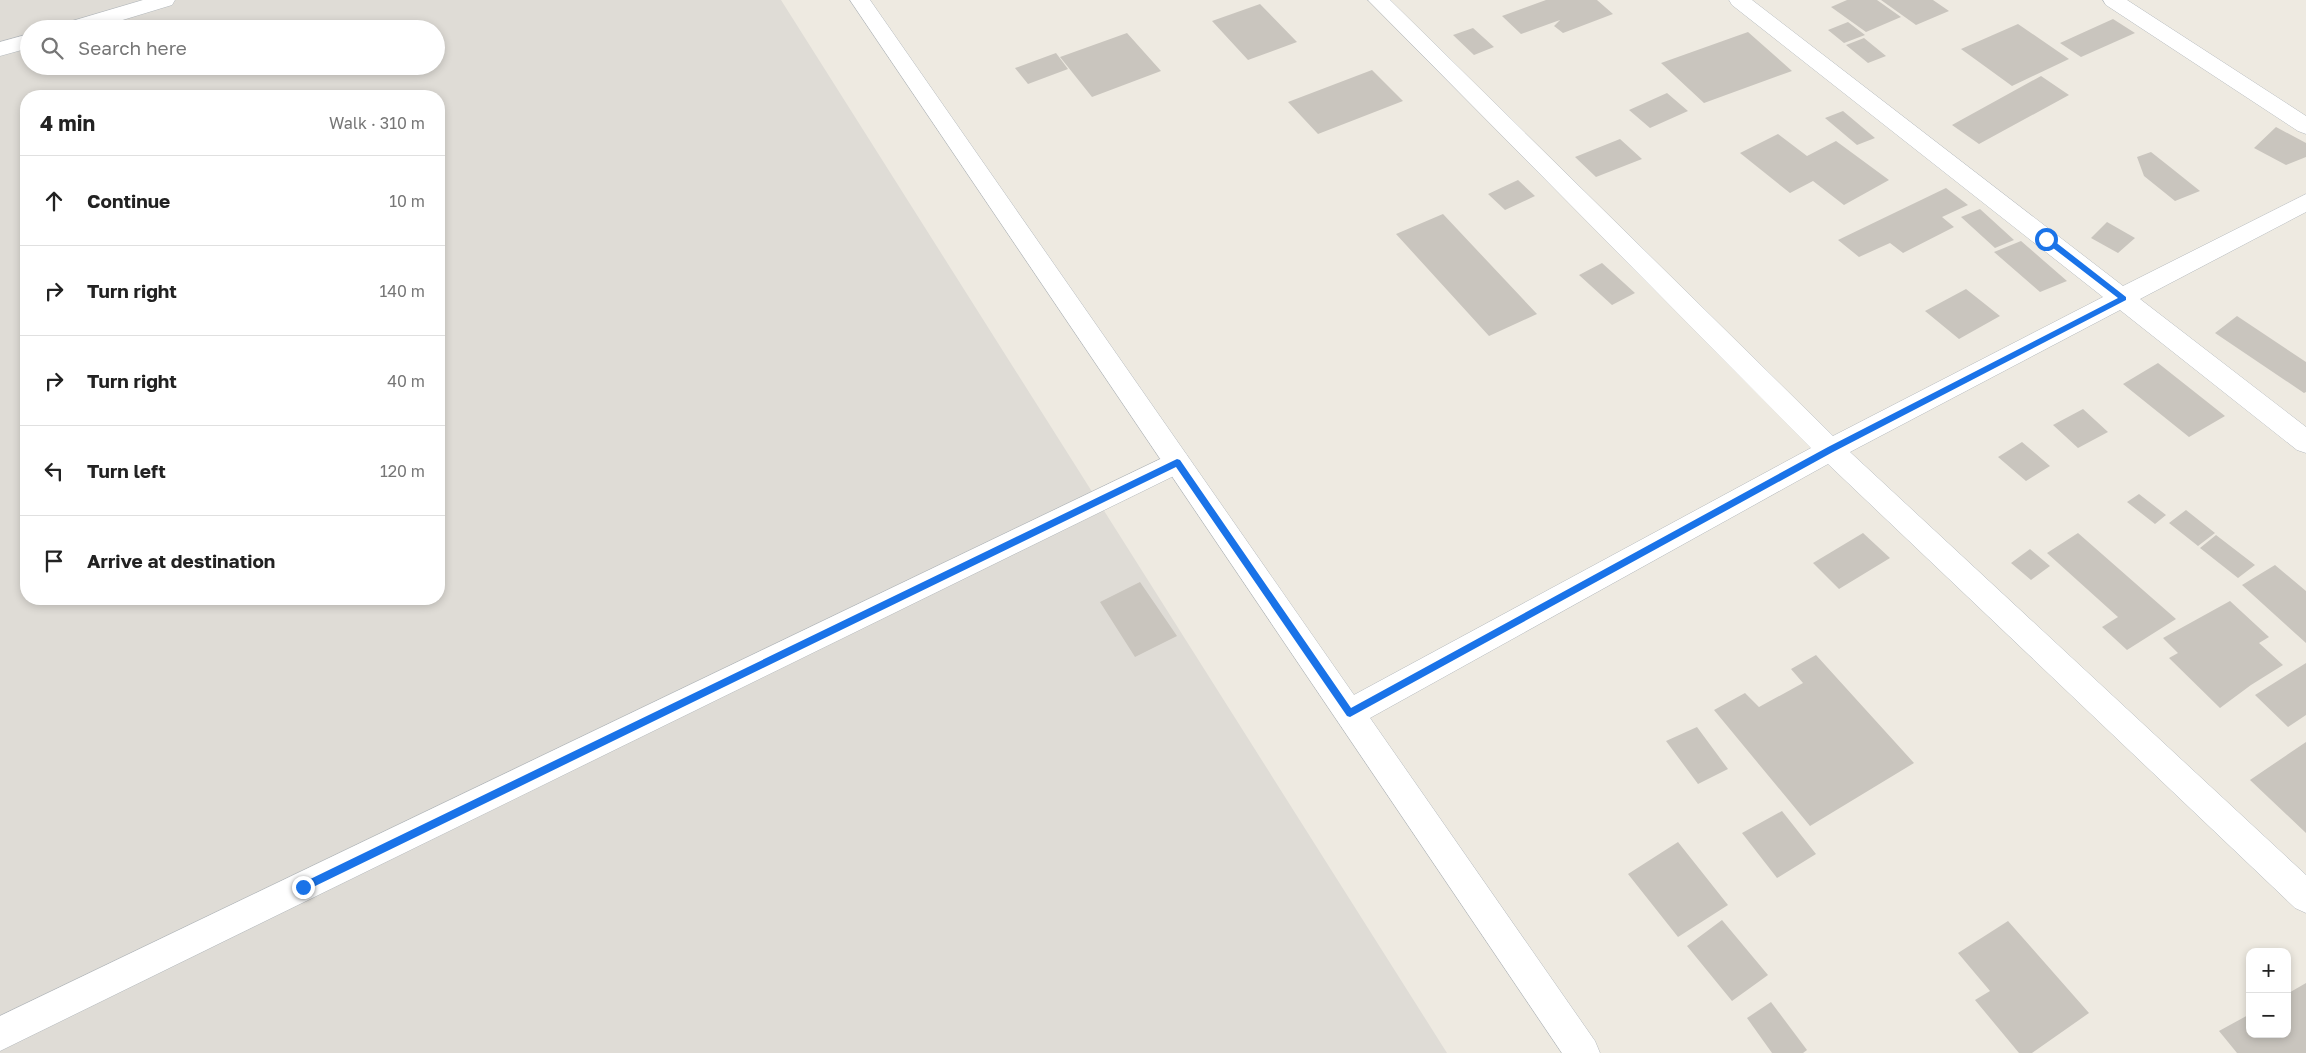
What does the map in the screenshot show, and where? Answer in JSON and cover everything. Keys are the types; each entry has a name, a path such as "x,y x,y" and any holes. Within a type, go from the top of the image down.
{"street":[{"path":"98,20 165,0"},
{"path":"860,0 1583,1053"},
{"path":"1378,0 1830,450 2306,897"},
{"path":"1739,0 2306,442"},
{"path":"2114,0 2306,126"},
{"path":"0,49 20,43"},
{"path":"1350,713 1830,450 2306,202"},
{"path":"0,1034 1177,462"}],"shaded area":[{"path":"0,0 781,0 1447,1053 0,1053"}],"building":[{"path":"1546,0 1597,0 1613,14 1563,33 1554,26 1560,20 1521,34 1502,16"},
{"path":"1847,0 1877,0 1901,17 1866,32 1831,7"},
{"path":"1881,0 1933,0 1949,11 1916,25"},
{"path":"1260,4 1297,42 1248,60 1212,21"},
{"path":"2113,19 2135,33 2081,57 2060,43"},
{"path":"1848,22 1865,35 1844,43 1828,30"},
{"path":"2018,24 2069,59 2012,86 1961,49"},
{"path":"1473,28 1494,47 1474,55 1453,35"},
{"path":"1748,32 1792,71 1704,103 1661,63"},
{"path":"1127,33 1161,71 1092,97 1060,57"},
{"path":"1864,38 1886,56 1868,63 1846,45"},
{"path":"1056,53 1068,69 1028,84 1015,68"},
{"path":"1372,70 1403,101 1318,134 1288,102"},
{"path":"2041,76 2069,95 1979,144 1952,125"},
{"path":"1667,93 1688,111 1650,128 1629,110"},
{"path":"1843,111 1875,138 1857,145 1825,118"},
{"path":"2276,127 2306,143 2306,157 2286,165 2254,148"},
{"path":"1778,134 1807,156 1836,141 1889,180 1844,205 1813,181 1790,193 1740,153"},
{"path":"1620,139 1642,159 1596,177 1575,157"},
{"path":"2151,152 2200,191 2175,201 2144,176 2137,157"},
{"path":"1518,180 1535,196 1505,210 1488,194"},
{"path":"1946,188 1968,205 1942,217 1954,227 1903,253 1890,243 1859,257 1838,240"},
{"path":"1980,209 2014,240 1995,248 1961,217"},
{"path":"1443,214 1537,314 1489,336 1396,234"},
{"path":"2107,222 2135,238 2118,253 2091,238"},
{"path":"2021,241 2067,281 2040,292 1994,252"},
{"path":"1602,263 1635,293 1612,305 1579,275"},
{"path":"1966,289 2000,316 1959,339 1925,311"},
{"path":"2237,316 2306,362 2306,392 2304,393 2215,333"},
{"path":"2158,363 2225,416 2189,437 2123,384"},
{"path":"2083,409 2108,432 2078,448 2053,425"},
{"path":"2022,442 2050,466 2026,481 1998,457"},
{"path":"2139,494 2166,515 2155,524 2127,502"},
{"path":"2186,510 2215,533 2198,546 2169,523"},
{"path":"1863,533 1890,558 1839,589 1813,563"},
{"path":"2078,533 2176,619 2127,650 2102,627 2118,617 2047,553"},
{"path":"2216,535 2255,565 2238,578 2200,548"},
{"path":"2030,549 2050,566 2031,580 2011,563"},
{"path":"2275,565 2306,591 2306,643 2242,585"},
{"path":"1140,582 1177,636 1135,657 1100,602"},
{"path":"2230,601 2269,637 2259,643 2283,665 2251,685 2220,708 2169,658 2178,653 2163,638"},
{"path":"1816,655 1914,763 1810,826 1714,710 1745,693 1759,707 1803,683 1791,669"},
{"path":"2306,663 2306,715 2288,727 2255,695"},
{"path":"1697,727 1728,769 1698,784 1666,741"},
{"path":"2306,742 2306,833 2250,780"},
{"path":"1782,811 1816,854 1777,878 1742,833"},
{"path":"1678,842 1728,905 1678,937 1628,874"},
{"path":"1722,920 1768,975 1732,1001 1687,946"},
{"path":"2008,921 2089,1013 2032,1053 2019,1053 1975,1000 1990,991 1958,953"},
{"path":"2306,983 2306,1053 2237,1053 2219,1031 2246,1016 2246,1038 2291,1038 2291,992"},
{"path":"1771,1002 1807,1050 1803,1053 1772,1053 1747,1018"}],"route":[{"path":"303,887 1177,462 1350,713 1830,450 2123,298 2046,239"}]}
